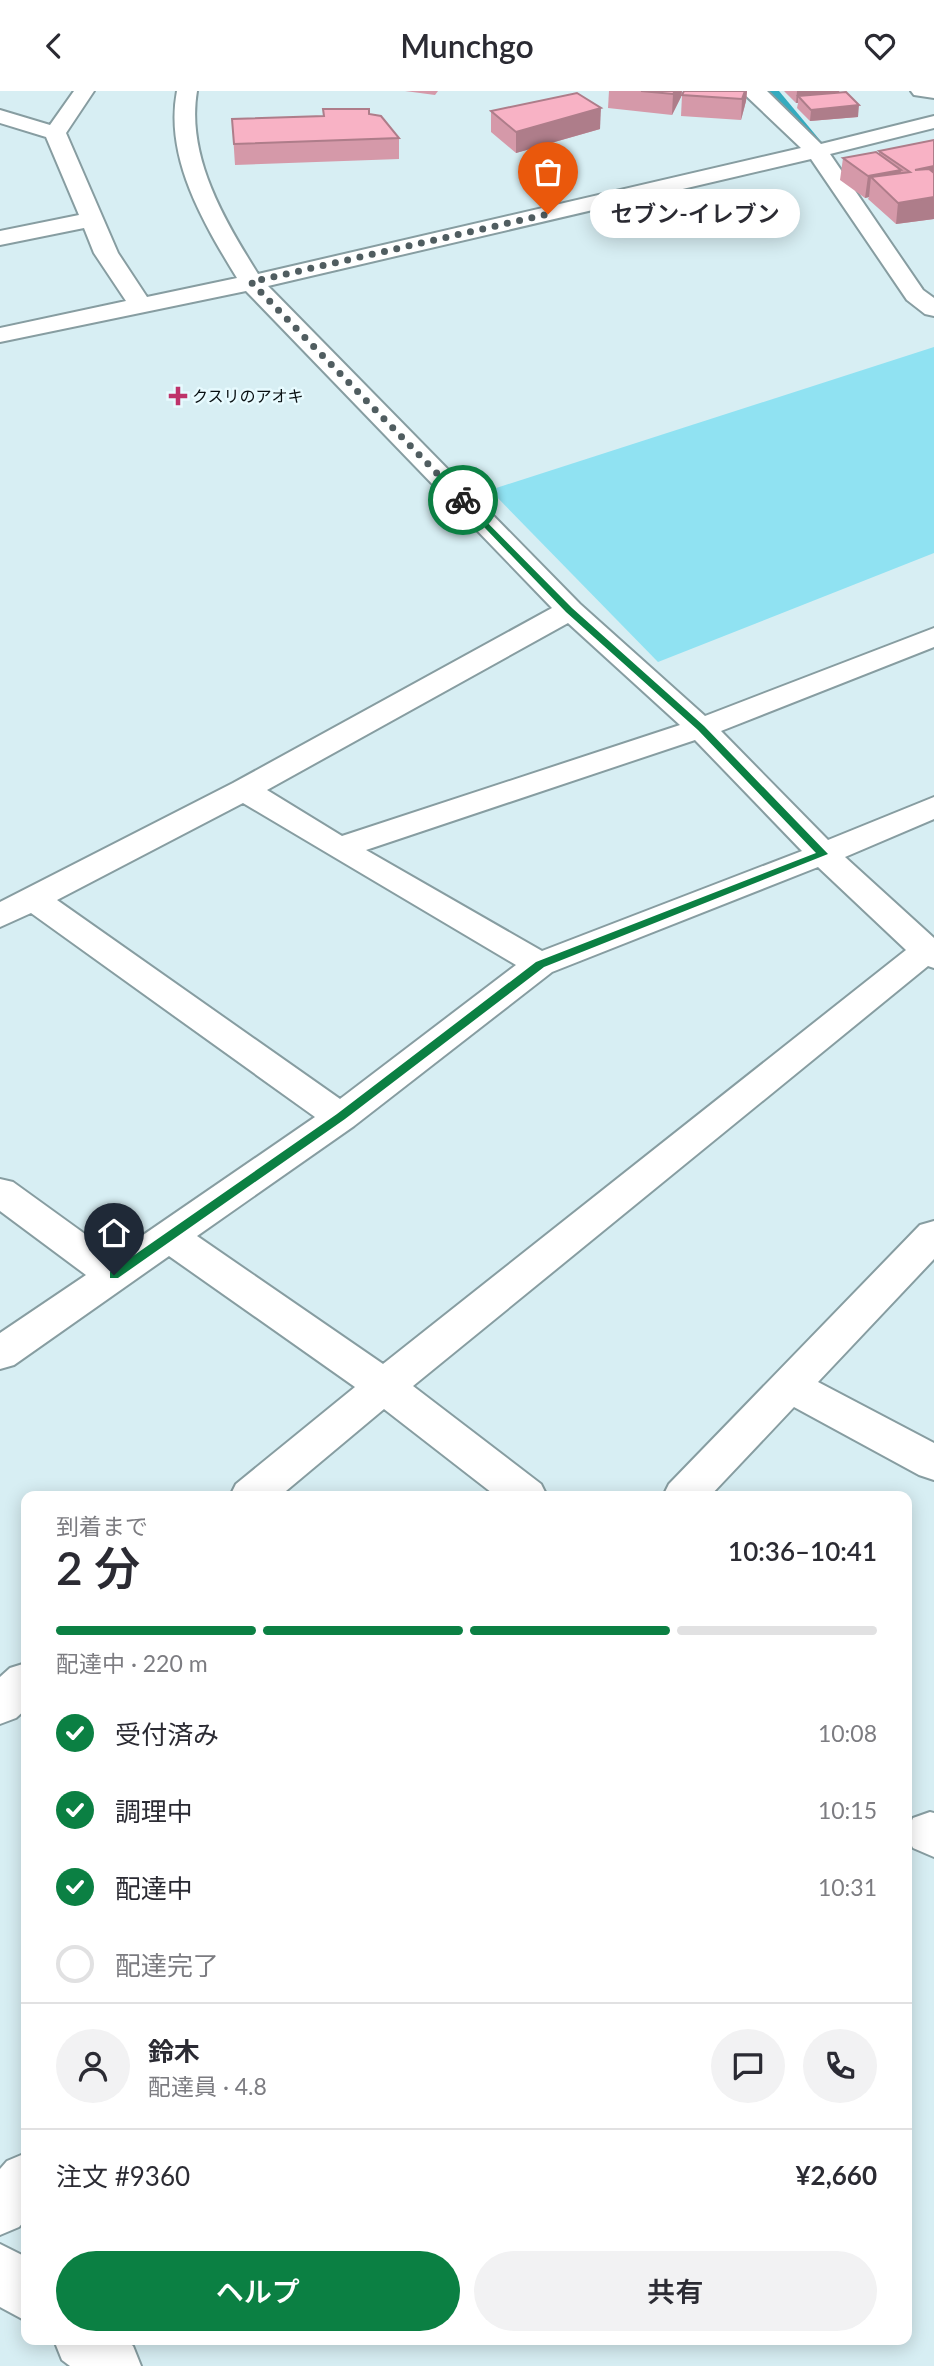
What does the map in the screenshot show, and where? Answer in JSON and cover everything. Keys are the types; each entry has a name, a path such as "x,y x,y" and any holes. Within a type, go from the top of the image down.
{"street":[{"path":"55,133 84,91"},
{"path":"187,91 184,101 190,160 212,218 251,282 569,610 701,728 823,854 931,954 384,1386 257,1491"},
{"path":"751,91 758,94 817,152 915,295 934,309"},
{"path":"921,91 934,92"},
{"path":"0,116 55,133 106,253 139,303"},
{"path":"0,335 139,303 251,282 817,152 934,122"},
{"path":"0,238 93,219"},
{"path":"0,916 244,790 569,610"},
{"path":"339,848 701,728 934,637"},
{"path":"244,790 540,964"},
{"path":"0,1354 341,1117 540,964 823,854 934,807"},
{"path":"32,898 341,1117"},
{"path":"0,1192 114,1275"},
{"path":"689,1491 934,1235"},
{"path":"169,1236 384,1386 520,1491"},
{"path":"791,1387 934,1463"},
{"path":"0,1704 21,1686"},
{"path":"0,2208 21,2185"},
{"path":"0,2271 21,2289"},
{"path":"88,2345 113,2366"}],"shaded area":[{"path":"934,347 934,553 658,662 490,490"}],"building":[{"path":"641,91 675,91 673,94"},
{"path":"684,91 745,91 742,99 682,95"},
{"path":"846,92 859,105 811,110 798,96"},
{"path":"577,93 601,108 516,132 491,111"},
{"path":"323,109 369,109 369,114 381,116 399,138 234,144 232,119 324,116"},
{"path":"934,140 934,166 915,170 929,169 934,173 934,197 898,203 871,177 910,172 879,151"},
{"path":"876,152 901,170 868,176 843,158"}],"waterway":[{"path":"774,91 821,147"}],"way so far":[{"path":"463,500 251,282 548,214"}],"place":[{"name":"セブン-イレブン","path":"548,214"},
{"name":"クスリのアオキ","path":"178,396"}],"route":[{"path":"114,1275 341,1117 540,964 823,854 701,728 569,610 463,500"}]}
